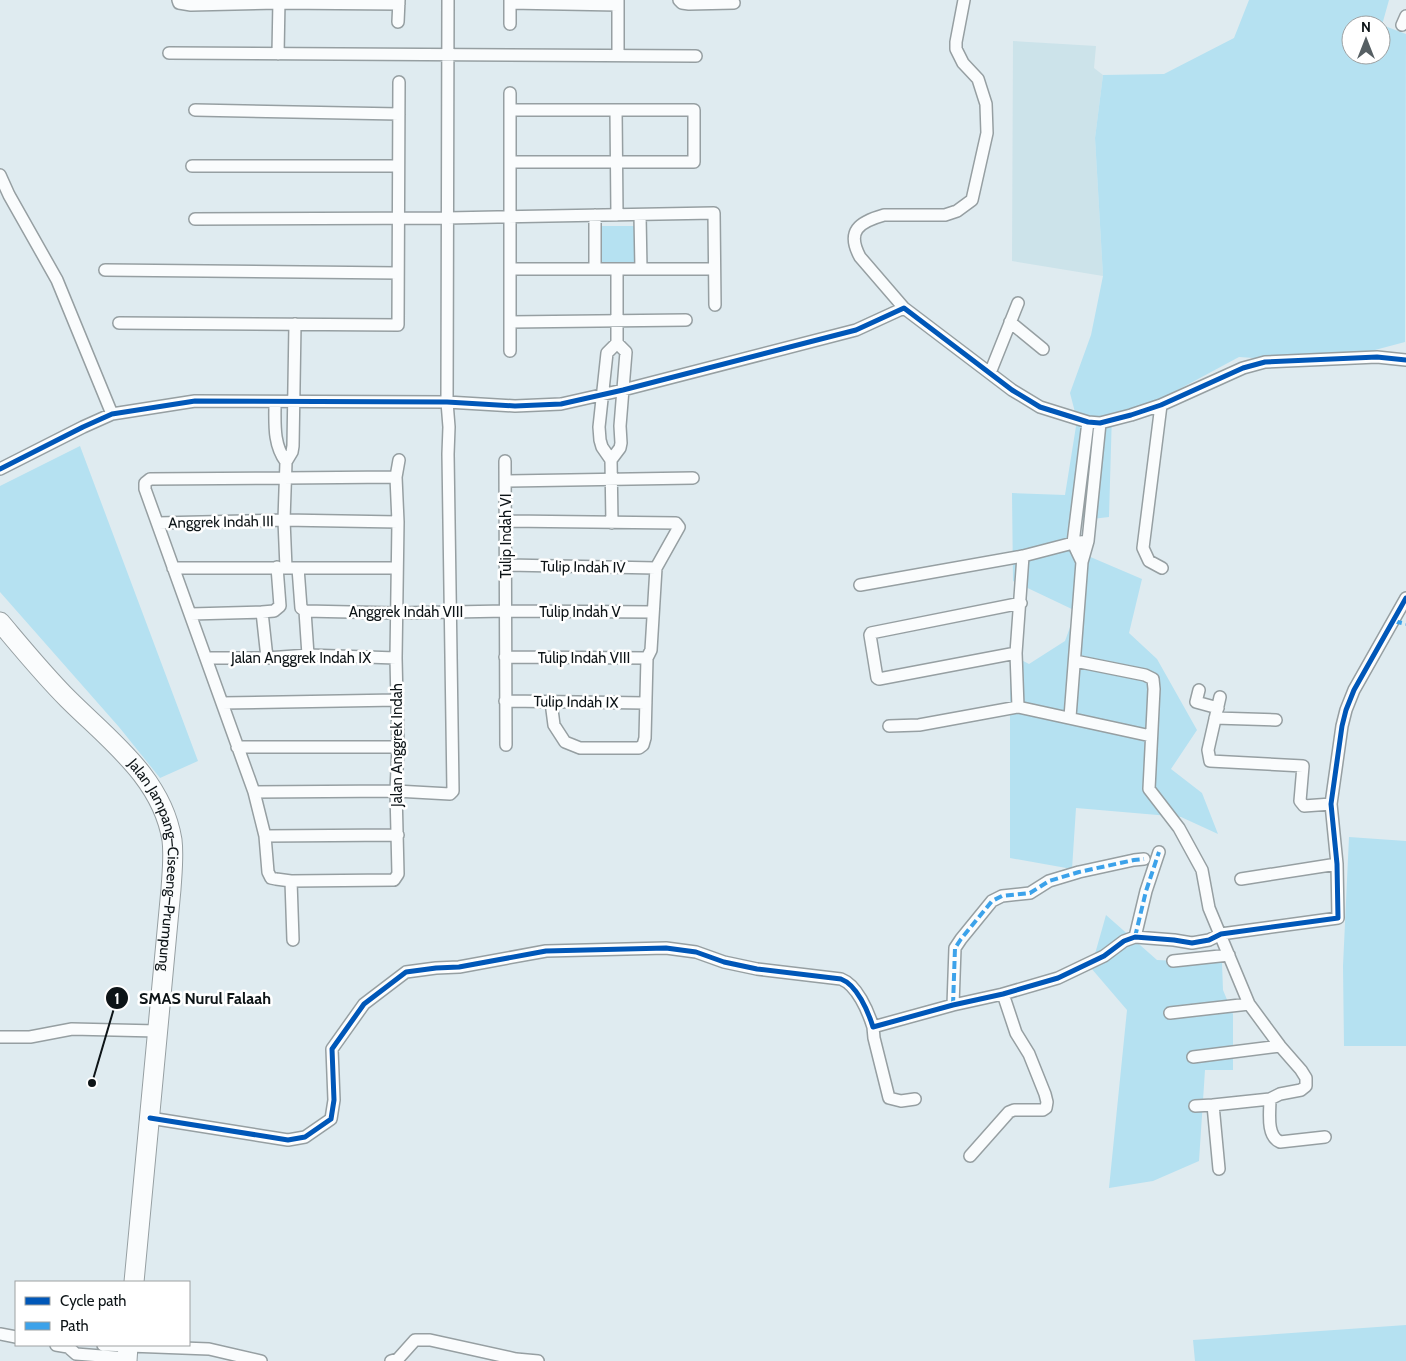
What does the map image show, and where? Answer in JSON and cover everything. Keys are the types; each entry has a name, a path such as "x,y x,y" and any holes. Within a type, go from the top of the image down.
{"main road":[{"name":"Jalan Jampang–Ciseeng–Prumpung","path":"0,622 67,698 139,769 154,790 164,812 172,839 172,862 134,1281"}],"street":[{"path":"178,0 179,3 191,5 278,2 399,2 398,22"},
{"path":"254,792 396,791 450,794 453,791 449,427 447,402 448,0"},
{"path":"679,0 682,3 689,4 734,3"},
{"path":"964,0 956,49 963,63 978,79 986,104 987,134 972,200 957,211 945,215 884,216 875,218 857,229 853,238 860,257 904,308 1012,390 1040,407 1094,423 1161,405 1243,368 1265,362 1378,357 1406,360"},
{"path":"510,24 510,1 618,2 618,55"},
{"path":"278,2 278,54"},
{"path":"170,53 696,56"},
{"path":"119,323 398,325 398,82"},
{"path":"510,93 510,351"},
{"path":"195,110 398,114"},
{"path":"510,110 694,110 694,162 510,162"},
{"path":"616,110 617,215"},
{"path":"192,166 398,166"},
{"path":"0,175 12,202 57,280 107,416"},
{"path":"195,219 447,218 714,213 715,305"},
{"path":"640,215 641,269"},
{"path":"595,216 595,269"},
{"path":"510,269 714,269"},
{"path":"612,522 611,460 602,447 599,427 608,353 617,343 617,269"},
{"path":"105,270 398,273"},
{"path":"990,373 1018,303"},
{"path":"0,470 107,416 195,401 294,403 447,402 515,406 561,404 623,390 856,330 904,308"},
{"path":"510,322 686,320"},
{"path":"1010,322 1043,350"},
{"path":"191,614 274,611 280,606 286,462 293,446 295,324"},
{"path":"611,460 620,448 621,443 620,426 626,352 617,343"},
{"path":"275,402 276,439 281,455 286,462"},
{"path":"1161,405 1143,548 1149,561 1162,568"},
{"path":"1070,718 1082,562 1088,541 1094,423"},
{"path":"1082,562 1073,543 1094,423"},
{"name":"Jalan Anggrek Indah","path":"291,881 394,880 397,877 396,568 398,522 396,477 399,460"},
{"name":"Tulip Indah VI","path":"505,461 506,745"},
{"path":"293,940 291,881 276,880 270,875 265,836 254,792 145,489 145,483 150,479 396,477"},
{"path":"506,481 693,478"},
{"name":"Anggrek Indah III","path":"158,524 284,520 398,522"},
{"path":"506,521 678,524 679,529 658,566"},
{"path":"860,585 1024,556 1088,541"},
{"path":"1018,707 1016,653 1024,556"},
{"name":"Tulip Indah IV","path":"505,565 658,566"},
{"name":"Tulip Indah VIII","path":"505,658 647,658 651,650 658,566"},
{"path":"173,568 396,568"},
{"path":"298,568 301,608 305,611 308,655"},
{"path":"873,1027 1058,978 1104,956 1124,941 1135,937 1192,943 1209,940 1221,934 1338,918 1337,864 1331,804 1338,745 1346,710 1354,690 1406,598"},
{"path":"1016,653 879,679 877,678 870,635 871,633 1021,603"},
{"name":"Anggrek Indah VIII","path":"305,611 396,613 507,611"},
{"name":"Tulip Indah V","path":"507,611 653,612"},
{"path":"262,612 267,658"},
{"path":"1394,621 1406,624"},
{"name":"Jalan Anggrek Indah IX","path":"206,658 267,658 308,655 396,658"},
{"path":"551,702 554,725 565,742 580,748 638,748 643,745 647,658"},
{"path":"1075,661 1145,675 1152,680 1149,789 1180,828 1202,870 1209,908 1249,1004 1306,1078 1306,1086 1302,1090 1280,1094 1270,1099 1196,1106"},
{"path":"1199,690 1196,702 1276,720"},
{"path":"222,703 397,700"},
{"name":"Tulip Indah IX","path":"505,700 646,703"},
{"path":"889,726 919,725 1018,707 1151,736"},
{"path":"1218,707 1208,750 1210,761 1303,766 1300,801 1304,806 1331,804"},
{"path":"237,747 398,747"},
{"path":"265,836 398,834"},
{"path":"1135,937 1146,891 1159,852"},
{"path":"953,1005 956,948 961,939 992,901 1002,896 1030,893 1049,881 1079,872 1144,859"},
{"path":"1241,879 1337,864"},
{"path":"150,1118 288,1140 305,1138 331,1119 334,1100 332,1049 364,1004 406,972 459,967 546,951 666,948 696,952 724,962 756,969 841,979 848,982 855,989 873,1027 889,1098 901,1101 915,1099"},
{"path":"1173,961 1229,955"},
{"path":"970,1156 1009,1112 1014,1110 1043,1110 1046,1108 1045,1094 1030,1054 1016,1033 1003,994"},
{"path":"1170,1013 1249,1004"},
{"path":"0,1037 30,1037 72,1029 157,1031"},
{"path":"1193,1057 1280,1046"},
{"path":"1270,1099 1271,1131 1274,1139 1280,1142 1325,1137"},
{"path":"1213,1104 1219,1169"},
{"path":"0,1334 15,1337"},
{"path":"391,1361 398,1359 415,1340 422,1339 538,1361"},
{"path":"71,1346 76,1354 209,1350 261,1361"},
{"path":"106,1346 128,1353"}],"shaded area":[{"path":"1249,0 1389,0 1385,15 1341,15 1341,65 1391,65 1391,28 1406,34 1405,342 1326,363 1239,357 1146,407 1112,413 1109,517 1075,521 1067,547 1142,579 1129,633 1157,659 1197,730 1171,769 1202,793 1218,834 1181,817 1076,808 1072,869 1010,858 1010,654 1029,664 1065,641 1076,611 1013,581 1012,493 1065,495 1077,420 1070,393 1091,335 1103,276 1095,138 1103,75 1164,74 1234,38"},
{"path":"1013,41 1096,46 1094,68 1103,75 1095,138 1103,276 1012,261"},
{"path":"602,226 635,226 635,262 602,262"},
{"path":"80,446 198,761 160,778 119,727 0,592 0,486"},
{"path":"1349,837 1406,841 1406,1046 1344,1046 1343,966"},
{"path":"1106,915 1157,960 1222,963 1223,990 1233,1014 1233,1070 1205,1070 1199,1161 1153,1181 1109,1188 1127,1010 1091,968"},
{"path":"1406,1325 1406,1361 1195,1361 1193,1340"}],"marked path":[{"path":"1394,621 1406,624"},
{"path":"1135,937 1146,891 1159,852"},
{"path":"953,1005 955,948 992,901 1002,896 1030,893 1049,881 1079,872 1144,859"}],"cycle path":[{"path":"0,469 112,414 195,401 447,402 515,406 561,404 623,390 856,330 904,308 1012,390 1040,407 1088,422 1100,423 1161,405 1243,368 1265,362 1377,357 1406,360"},
{"path":"150,1118 288,1140 305,1137 331,1119 334,1100 332,1049 364,1004 406,972 459,967 546,951 666,948 696,952 724,962 757,969 841,979 847,982 857,993 865,1006 873,1027 1058,978 1104,956 1124,941 1135,937 1192,943 1209,940 1221,934 1338,918 1337,864 1331,804 1342,726 1354,690 1406,598"}],"place":[{"name":"SMAS Nurul Falaah","path":"92,1083"}]}
